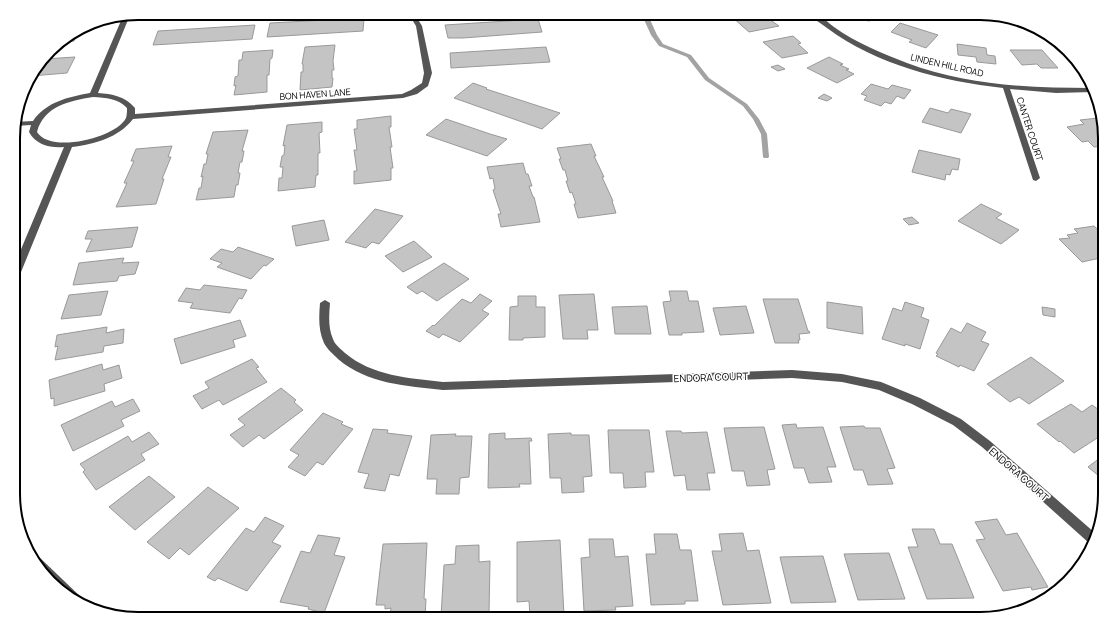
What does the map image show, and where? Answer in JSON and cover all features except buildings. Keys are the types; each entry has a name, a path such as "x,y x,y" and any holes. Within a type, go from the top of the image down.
{"street":[{"name":"BON HAVEN LANE","path":"130,117 403,96 414,92 425,84 428,73 419,26 415,20"},
{"name":"LINDEN HILL ROAD","path":"819,20 850,41 875,53 908,65 954,77 1006,87 1045,90 1088,90"},
{"path":"93,95 125,21"},
{"name":"CANTER COURT","path":"1006,87 1036,178"},
{"path":"93,95 113,96 126,102 131,108 130,117 122,127 107,136 89,142 69,145 49,144 38,139 33,132 34,123 45,111 59,103 78,97 93,95"},
{"path":"21,124 34,123"},
{"path":"20,263 69,145"},
{"name":"ENDORA COURT","path":"325,303 324,323 330,344 346,361 370,374 406,382 443,386 792,374 842,378 881,386 916,401 957,422 986,444 1090,536"}],"waterway":[{"path":"647,20 654,35 661,45 689,56 707,79 745,105 756,119 764,134 766,157"}]}
